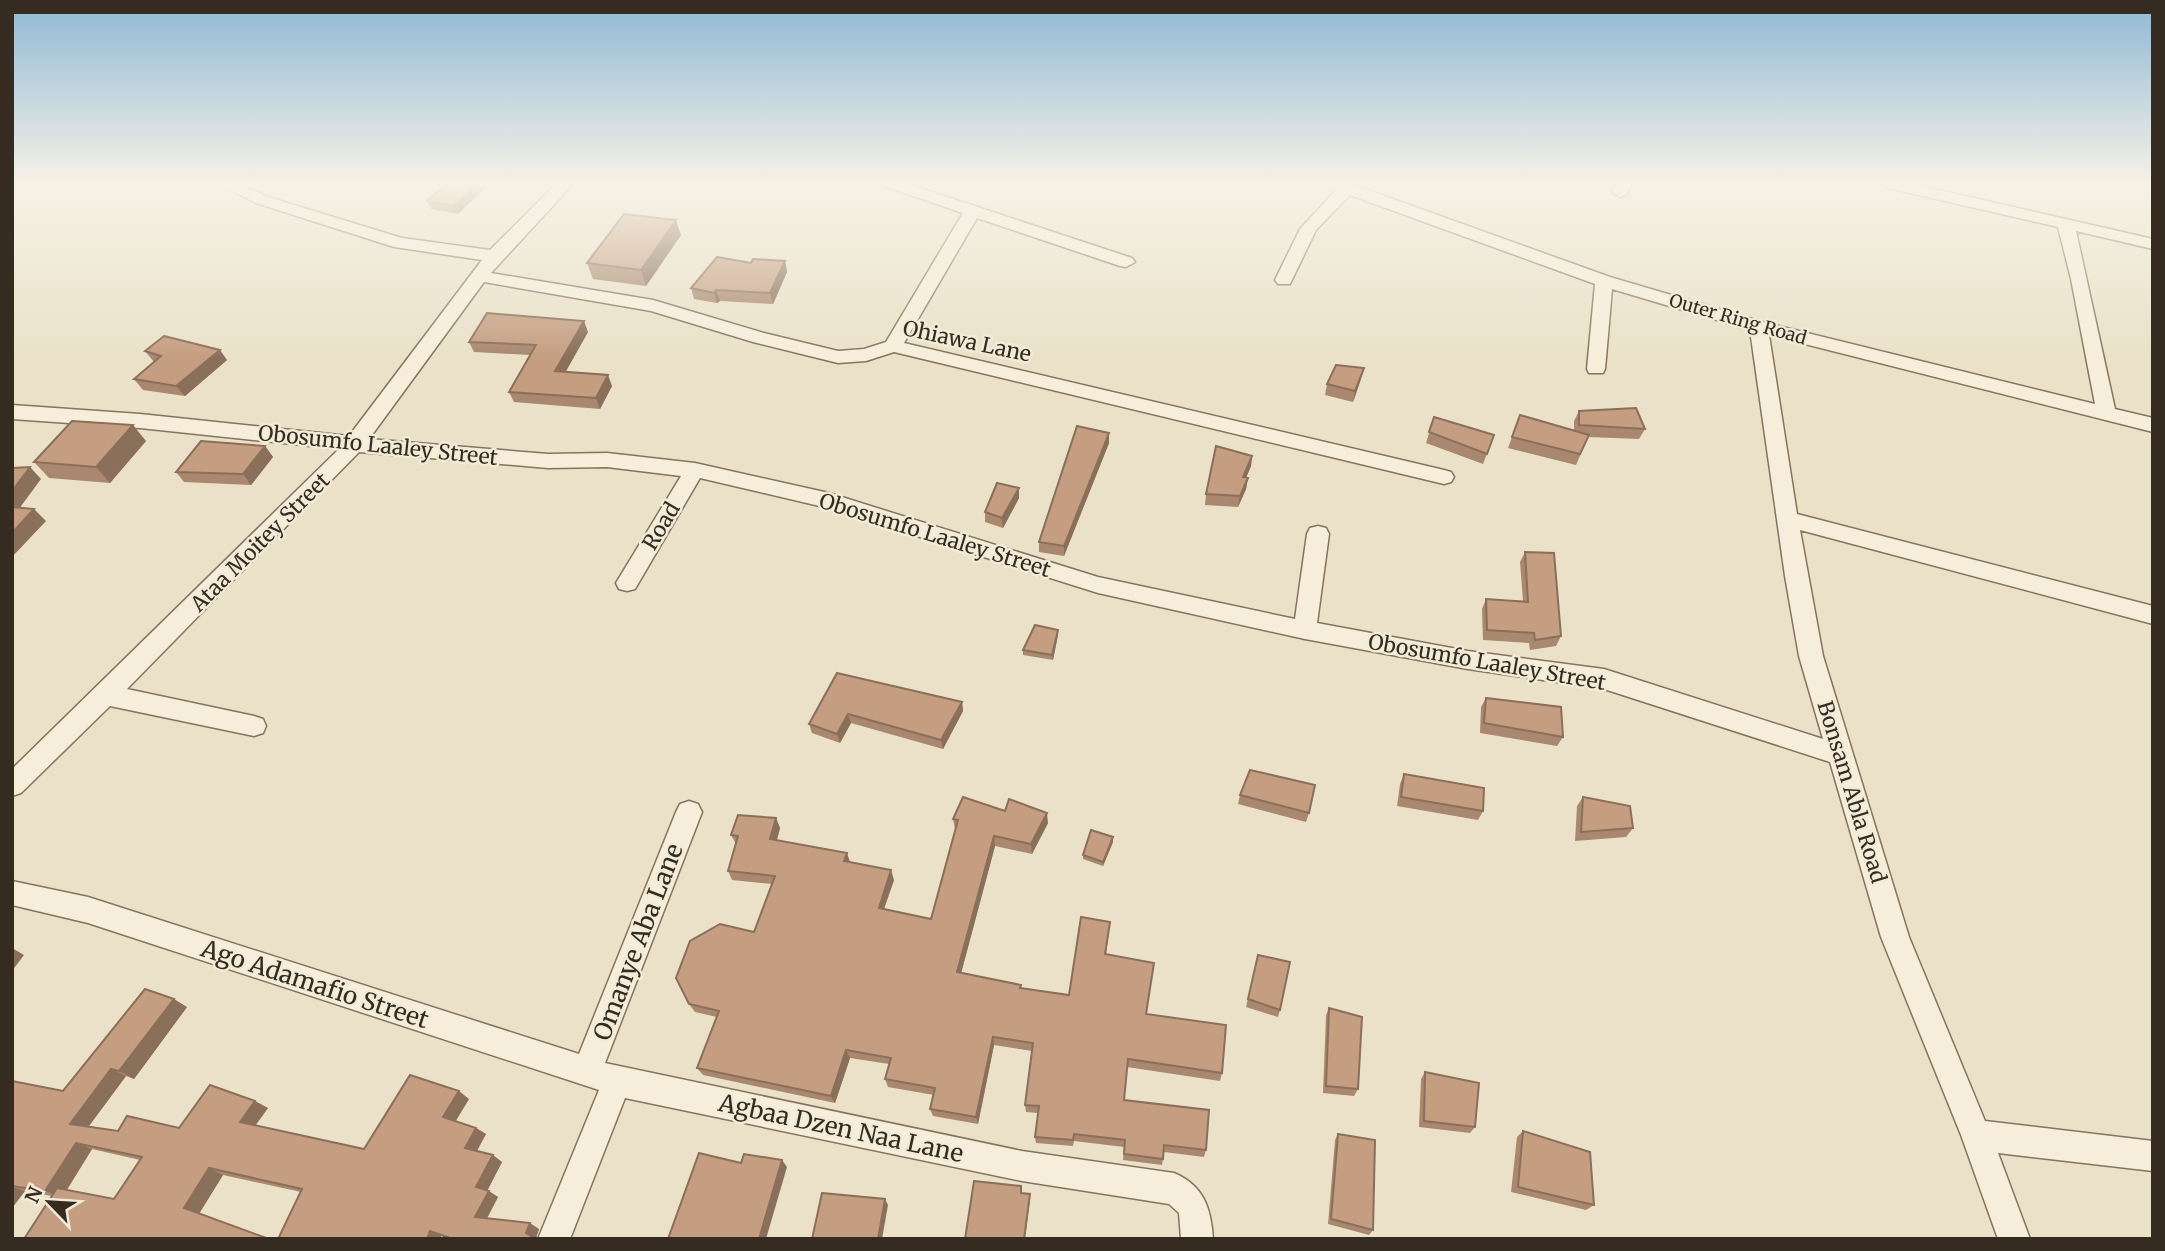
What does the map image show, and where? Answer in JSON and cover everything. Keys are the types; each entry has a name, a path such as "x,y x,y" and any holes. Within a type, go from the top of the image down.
{"street":[{"path":"395,241 494,256"},
{"name":"Ataa Moitey Street","path":"12,785 106,695 356,443 494,256 508,241"},
{"path":"893,346 955,241"},
{"path":"1067,241 1126,262"},
{"path":"1284,280 1302,241"},
{"name":"Outer Ring Road","path":"1495,241 1604,281 1759,327 2153,425"},
{"path":"2070,241 2106,413"},
{"name":"Ohiawa Lane","path":"479,276 653,306 760,338 838,356 866,355 893,346 1444,477"},
{"path":"1596,369 1604,281"},
{"name":"Bonsam Abla Road","path":"1759,327 1811,656 1895,937 1976,1135 2014,1239"},
{"name":"Obosumfo Laaley Street","path":"12,412 140,421 447,454 548,461 607,460 695,470 829,501 1098,585 1305,630 1468,660 1604,680 1842,755"},
{"name":"Road","path":"627,583 695,470"},
{"path":"1788,519 2153,615"},
{"path":"1305,630 1318,534"},
{"path":"106,695 254,726"},
{"name":"Omanye Aba Lane","path":"587,1072 689,812"},
{"name":"Ago Adamafio Street","path":"12,893 88,910 617,1082"},
{"path":"554,1239 617,1082"},
{"name":"Agbaa Dzen Naa Lane","path":"617,1082 1022,1167 1174,1189 1186,1195 1196,1211 1197,1239"},
{"path":"1976,1135 2153,1156"}],"building":[{"path":"603,241 661,241 641,270 587,263"},
{"path":"717,257 751,263 753,259 785,261 770,293 716,290 714,293 691,288"},
{"path":"487,313 584,321 555,371 608,375 596,398 509,392 536,345 469,342"},
{"path":"164,336 220,350 176,386 134,379 161,356 145,351"},
{"path":"1336,365 1364,368 1355,391 1327,384"},
{"path":"1636,408 1645,429 1579,425 1579,411"},
{"path":"1520,415 1589,435 1580,454 1512,437"},
{"path":"1434,417 1494,435 1487,454 1429,432"},
{"path":"72,421 133,425 96,467 34,462"},
{"path":"1077,426 1109,433 1064,546 1039,542"},
{"path":"201,441 265,446 243,474 176,472"},
{"path":"1216,446 1252,456 1243,477 1248,478 1240,496 1206,494"},
{"path":"30,467 12,491 12,468"},
{"path":"997,483 1019,488 1002,518 985,512"},
{"path":"12,507 34,509 12,533"},
{"path":"1525,552 1554,553 1561,636 1535,640 1534,633 1487,630 1486,599 1528,602"},
{"path":"1035,625 1058,630 1052,655 1023,650"},
{"path":"837,673 962,702 941,740 848,714 837,734 809,724"},
{"path":"1486,698 1561,707 1563,737 1484,723"},
{"path":"1250,770 1315,785 1309,813 1240,795"},
{"path":"1404,774 1484,788 1483,811 1401,797"},
{"path":"963,797 1005,811 1009,799 1047,813 1031,844 994,836 957,972 1021,985 1020,988 1069,995 1081,917 1110,922 1105,954 1154,963 1146,1014 1226,1025 1222,1073 1128,1059 1124,1100 1209,1110 1206,1150 1164,1145 1163,1159 1124,1154 1125,1140 1074,1134 1073,1140 1035,1137 1039,1106 1025,1105 1033,1043 993,1037 976,1117 930,1109 935,1088 885,1079 891,1058 846,1050 831,1096 697,1068 719,1011 689,1004 676,978 690,941 720,924 754,932 775,876 728,871 738,836 731,835 738,815 776,818 770,839 847,853 844,861 891,870 879,908 931,919 958,820 953,819"},
{"path":"1583,797 1630,806 1633,828 1581,832"},
{"path":"1091,830 1113,837 1103,862 1083,855"},
{"path":"1258,955 1290,962 1280,1010 1248,999"},
{"path":"145,989 174,999 119,1071 111,1069 70,1124 118,1131 127,1116 179,1128 210,1085 255,1101 240,1122 364,1149 410,1075 459,1091 443,1117 476,1128 465,1148 493,1155 476,1187 489,1191 475,1217 530,1223 526,1233 531,1236 530,1239 453,1239 430,1231 427,1239 278,1239 302,1189 209,1168 184,1208 269,1239 24,1239 57,1188 114,1199 142,1157 76,1143 45,1191 12,1186 12,1081 63,1091"},
{"path":"1329,1008 1362,1017 1358,1089 1326,1086"},
{"path":"1425,1072 1479,1083 1475,1127 1424,1121"},
{"path":"1523,1131 1590,1152 1594,1205 1518,1187"},
{"path":"1338,1134 1375,1140 1373,1230 1331,1219"},
{"path":"699,1153 741,1163 744,1154 782,1160 759,1239 668,1239"},
{"path":"974,1181 1021,1186 1021,1193 1030,1194 1024,1239 965,1239"},
{"path":"822,1193 885,1199 878,1239 812,1239"}]}
